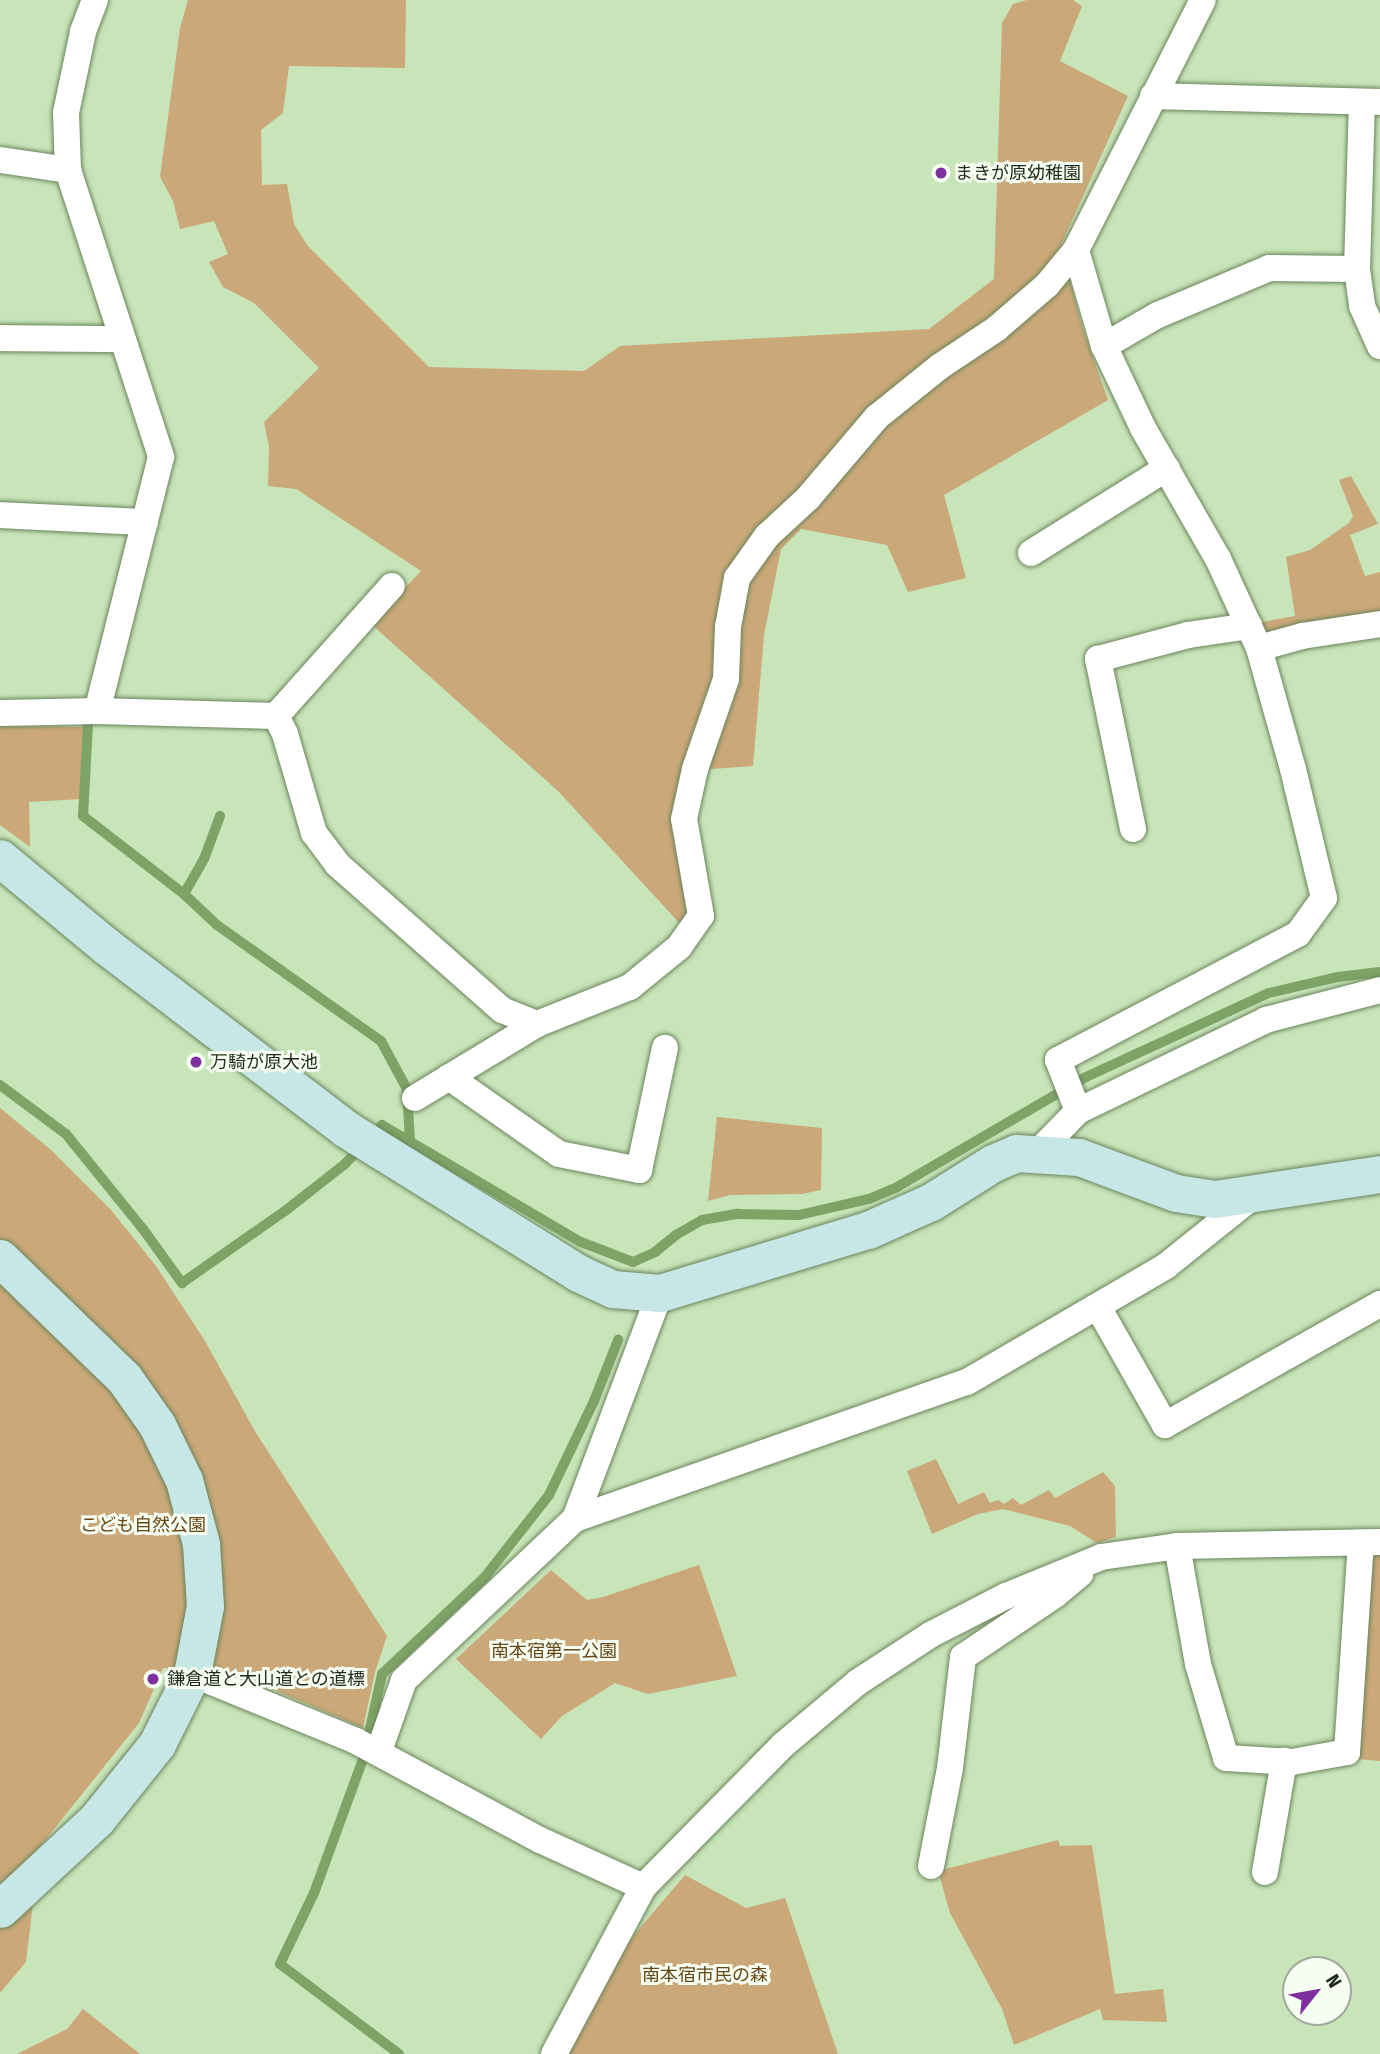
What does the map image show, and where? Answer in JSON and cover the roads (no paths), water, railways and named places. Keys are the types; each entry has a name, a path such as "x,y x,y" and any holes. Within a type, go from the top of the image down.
{"street":[{"path":"95,0 83,32 66,113 68,170 120,339 161,457 97,711"},
{"path":"415,1098 537,1024 630,987 679,947 701,916 684,819 695,769 726,679 728,627 737,578 767,536 808,498 877,417 939,367 996,329 1047,285 1076,250 1203,0"},
{"path":"1153,96 1371,102 1357,270 1362,306 1380,346"},
{"path":"0,160 68,170"},
{"path":"1075,1104 1058,1060 1298,934 1324,898 1293,769 1254,637 1218,559 1143,428 1104,346 1076,250"},
{"path":"1104,346 1158,315 1269,268 1357,270"},
{"path":"0,338 120,339"},
{"path":"1031,553 1167,468"},
{"path":"0,515 145,522"},
{"path":"0,713 97,711 276,716 392,586"},
{"path":"1133,829 1098,659 1188,635 1302,636 1380,624"},
{"path":"276,716 285,734 314,833 337,864 502,1010 537,1024"},
{"path":"0,858 106,946 364,1140 578,1273 613,1289 660,1293 869,1230 931,1202 993,1163 1016,1153 1038,1152 1079,1157 1176,1193 1215,1199 1380,1174"},
{"path":"1038,1152 1075,1104 1266,1020 1380,990"},
{"path":"449,1077 559,1154 639,1170 665,1048"},
{"path":"367,1746 404,1680 575,1519 967,1382 1166,1266 1257,1193"},
{"path":"0,1258 124,1378 157,1425 184,1480 201,1544 205,1606 192,1674 172,1717 139,1770 97,1819 0,1909"},
{"path":"575,1519 660,1293"},
{"path":"1098,1307 1165,1424 1380,1304"},
{"path":"554,2054 643,1887 783,1745 858,1682 930,1635 1006,1596 1101,1557 1177,1546 1371,1542 1347,1752 1284,1761 1226,1758 1198,1664 1177,1546"},
{"path":"931,1866 950,1768 963,1657 1055,1595 1101,1557"},
{"path":"192,1674 367,1746 540,1840 643,1887"},
{"path":"1265,1872 1284,1761"}],"waterway":[{"path":"88,724 83,816 184,894 217,925 381,1041 407,1089 410,1141"},
{"path":"184,894 204,859 220,816"},
{"path":"372,1136 382,1125 581,1242 633,1262 655,1252 676,1235 702,1220 737,1214 799,1215 869,1199 897,1187 1086,1077 1269,993 1338,977 1380,972"},
{"path":"0,1085 66,1134 143,1229 182,1283 285,1211 345,1164 361,1147"},
{"path":"399,2054 280,1964 314,1893 364,1756 382,1674 484,1578 549,1495 594,1401 618,1340"}],"place":[{"name":"まきが原幼稚園","path":"941,173"},
{"name":"万騎が原大池","path":"196,1062"},
{"name":"鎌倉道と大山道との道標","path":"153,1679"}],"park label":[{"name":"こども自然公園","path":"143,1525"},
{"name":"南本宿第一公園","path":"554,1651"},
{"name":"南本宿市民の森","path":"705,1975"}]}
